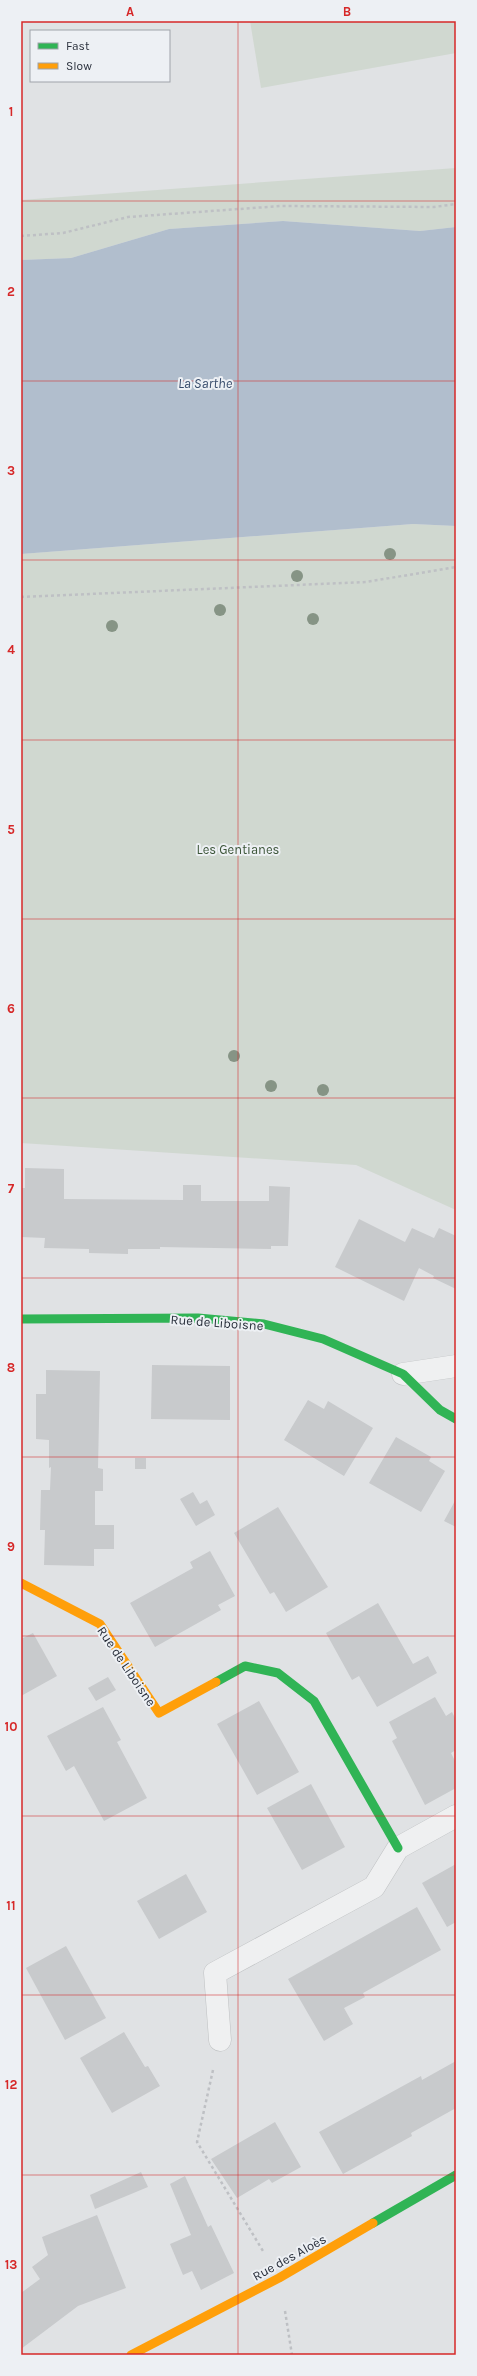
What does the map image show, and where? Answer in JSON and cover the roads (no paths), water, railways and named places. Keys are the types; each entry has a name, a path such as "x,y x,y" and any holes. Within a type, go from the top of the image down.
{"street":[{"name":"Rue de Liboisne","path":"21,1319 198,1318 264,1324 323,1338 403,1374 440,1410 456,1419"},
{"path":"403,1374 456,1366"},
{"name":"Rue de Liboisne","path":"21,1583 100,1624 159,1713 245,1666 278,1673 314,1701 398,1848"},
{"path":"220,2040 215,1973 374,1887 398,1848 456,1816"},
{"name":"Rue des Aloès","path":"131,2355 280,2278 456,2175"}],"water":[{"name":"La Sarthe","path":"283,221 420,231 456,227 456,526 413,524 21,554 21,260 71,258 169,229"}],"park label":[{"name":"Les Gentianes","path":"238,849"}]}
